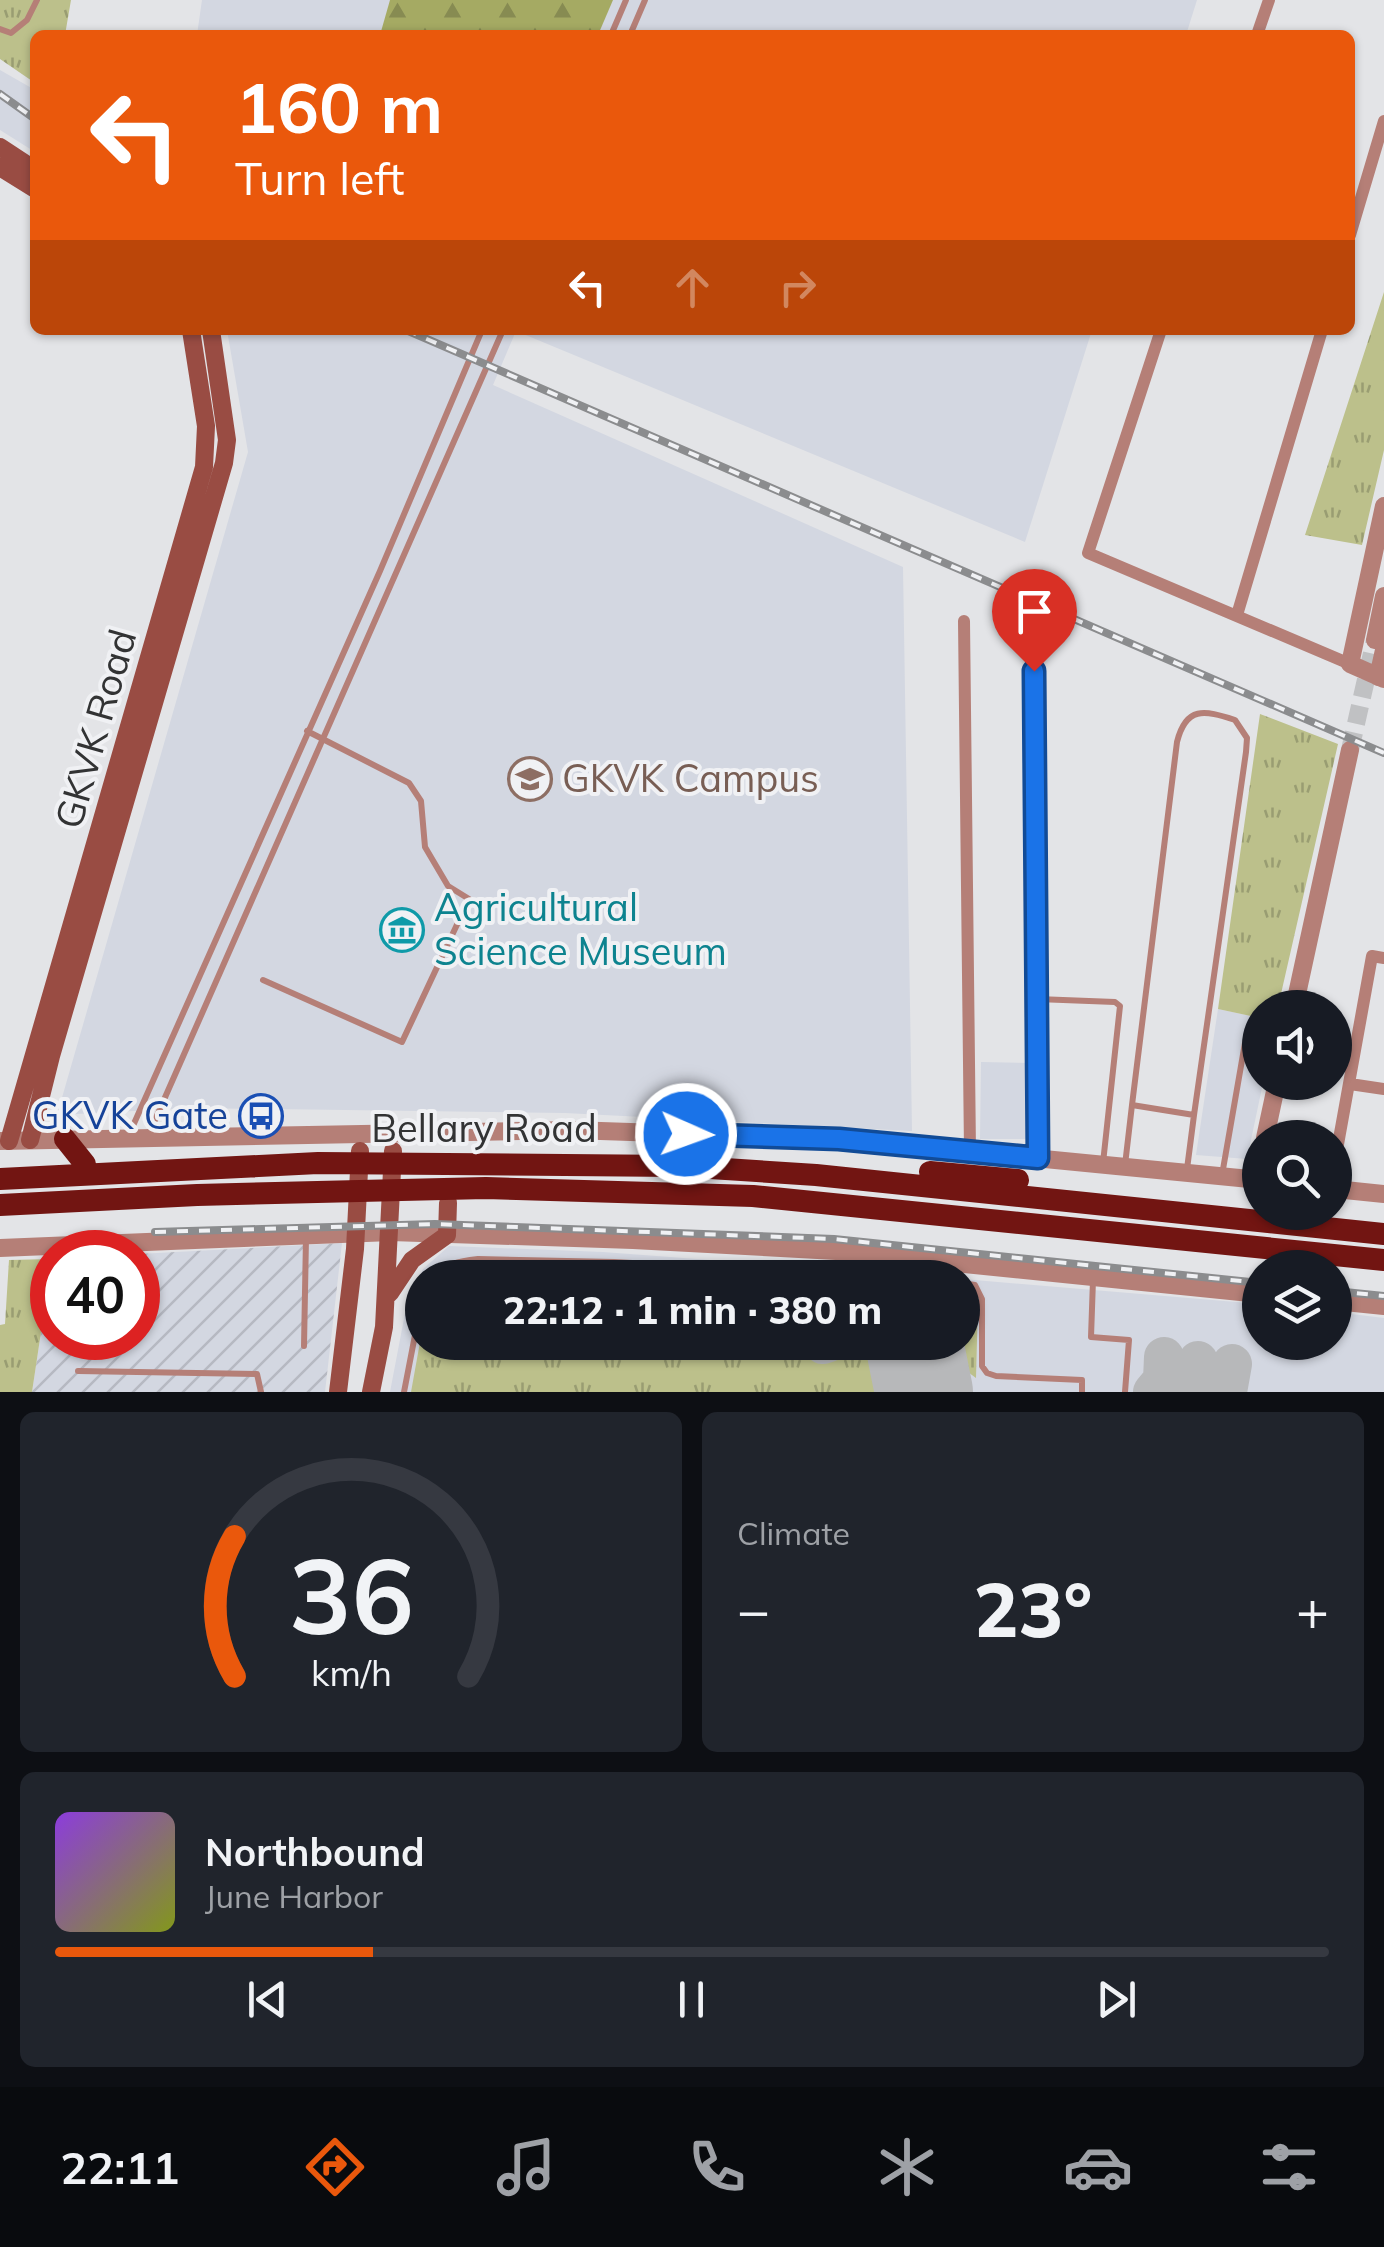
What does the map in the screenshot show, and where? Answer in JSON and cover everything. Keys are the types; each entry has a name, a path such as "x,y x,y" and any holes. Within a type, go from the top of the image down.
{"highway":[{"path":"66,1139 86,1164"},
{"name":"Bellary Road","path":"0,1168 393,1142 759,1158 966,1174 1242,1205"},
{"name":"Bellary Road","path":"0,1179 318,1163 679,1166 816,1174 1384,1234"},
{"name":"Bellary Road","path":"0,1205 449,1189 716,1194 1384,1260"},
{"name":"Bellary Road","path":"0,1219 356,1203 625,1205 878,1218 1242,1259"},
{"path":"1352,1216 1384,1220"},
{"path":"1352,1271 1384,1274"}],"main road":[{"path":"0,148 30,167"},
{"path":"0,167 30,186"},
{"name":"GKVK Road","path":"5,1141 204,467 206,426 193,335"},
{"name":"GKVK Road","path":"30,1140 224,463 225,423 212,335"},
{"path":"338,1392 360,1142"},
{"path":"371,1392 386,1299 393,1142"},
{"path":"386,1299 412,1260 446,1235 448,1203"}],"street":[{"path":"1259,30 1269,0"},
{"path":"1355,218 1384,121"},
{"path":"1159,335 1088,553 1381,678 1379,645 1384,596"},
{"path":"1237,614 1321,335"},
{"path":"1350,664 1384,506"},
{"path":"964,621 970,1151"},
{"path":"1298,990 1350,750"},
{"path":"1352,1072 1372,956 1384,958"},
{"path":"1352,1084 1384,1089"},
{"path":"393,1142 571,1130 782,1137 1242,1178"},
{"path":"5,1141 148,1137 360,1142"},
{"path":"1352,1191 1384,1194"},
{"path":"0,1248 391,1232 836,1251 1242,1292"},
{"path":"1352,1303 1384,1306"}],"lane":[{"path":"0,29 11,33 27,20 37,0"},
{"path":"612,30 626,0"},
{"path":"632,30 645,0"},
{"path":"127,1138 480,335"},
{"path":"148,1137 501,335"},
{"path":"1034,671 1038,1158"},
{"path":"1125,1166 1177,742 1181,725 1188,716 1198,713 1235,720 1247,738 1186,1172"},
{"path":"264,980 402,1042 469,898 448,886 425,847 421,801 409,782 307,732"},
{"path":"1037,999 1115,1002 1120,1006 1103,1164"},
{"path":"1222,1176 1242,1060"},
{"path":"1132,1105 1194,1115"},
{"path":"304,1346 306,1237"},
{"path":"471,1260 530,1260"},
{"path":"1093,1279 1091,1336 1129,1340 1124,1392"},
{"path":"980,1295 982,1366 987,1373 1082,1380 1082,1392"},
{"path":"404,1392 410,1360"},
{"path":"78,1371 257,1374 261,1392"}],"shaded area":[{"path":"202,0 1197,0 1188,30 198,30"},
{"path":"0,70 30,87 30,149 0,130"},
{"name":"GKVK Campus","path":"228,335 514,335 493,385 903,567 912,1131 565,1113 190,1108 57,1115 248,452"},
{"name":"GKVK Campus","path":"526,335 1090,335 1025,542"},
{"path":"1218,1009 1242,1014 1242,1100 1259,1100 1255,1120 1242,1120 1242,1159 1196,1155"},
{"path":"981,1062 1031,1063 1031,1139 980,1139"},
{"path":"342,1243 325,1392 32,1392 37,1360 160,1360 160,1253"},
{"path":"449,1246 710,1260 433,1260"},
{"path":"980,1280 1242,1302 1242,1360 1352,1360 1352,1314 1384,1318 1384,1392 390,1392 405,1313 405,1360 980,1360"}],"green space":[{"path":"0,0 71,0 66,30 30,30 30,80 0,59"},
{"path":"390,0 613,0 600,30 381,30"},
{"path":"1384,292 1384,450 1362,545 1305,535"},
{"path":"1260,714 1338,744 1282,990 1242,990 1242,1014 1218,1009"},
{"path":"9,1260 30,1260 30,1360 37,1360 32,1392 0,1392 0,1325 5,1324"},
{"path":"417,1360 892,1360 901,1392 411,1392"},
{"path":"976,1360 976,1378 953,1361"}],"taxiway":[{"path":"1153,1392 1163,1380 1164,1357"},
{"path":"1193,1392 1198,1361"},
{"path":"1227,1392 1232,1364"}],"runway":[{"path":"918,1360 924,1392"}],"tunnel":[{"path":"1350,750 1375,640"}],"railway":[{"path":"0,94 30,115"},
{"path":"418,335 1384,753"},
{"path":"160,1232 435,1224 834,1239 1242,1281"},
{"path":"1352,1293 1384,1296"}],"place":[{"name":"GKVK Campus","path":"530,779"},
{"name":"Agricultural Science Museum","path":"402,930"},
{"name":"GKVK Gate","path":"261,1116"}],"route":[{"path":"686,1134 839,1139 1038,1158 1034,671"}]}
